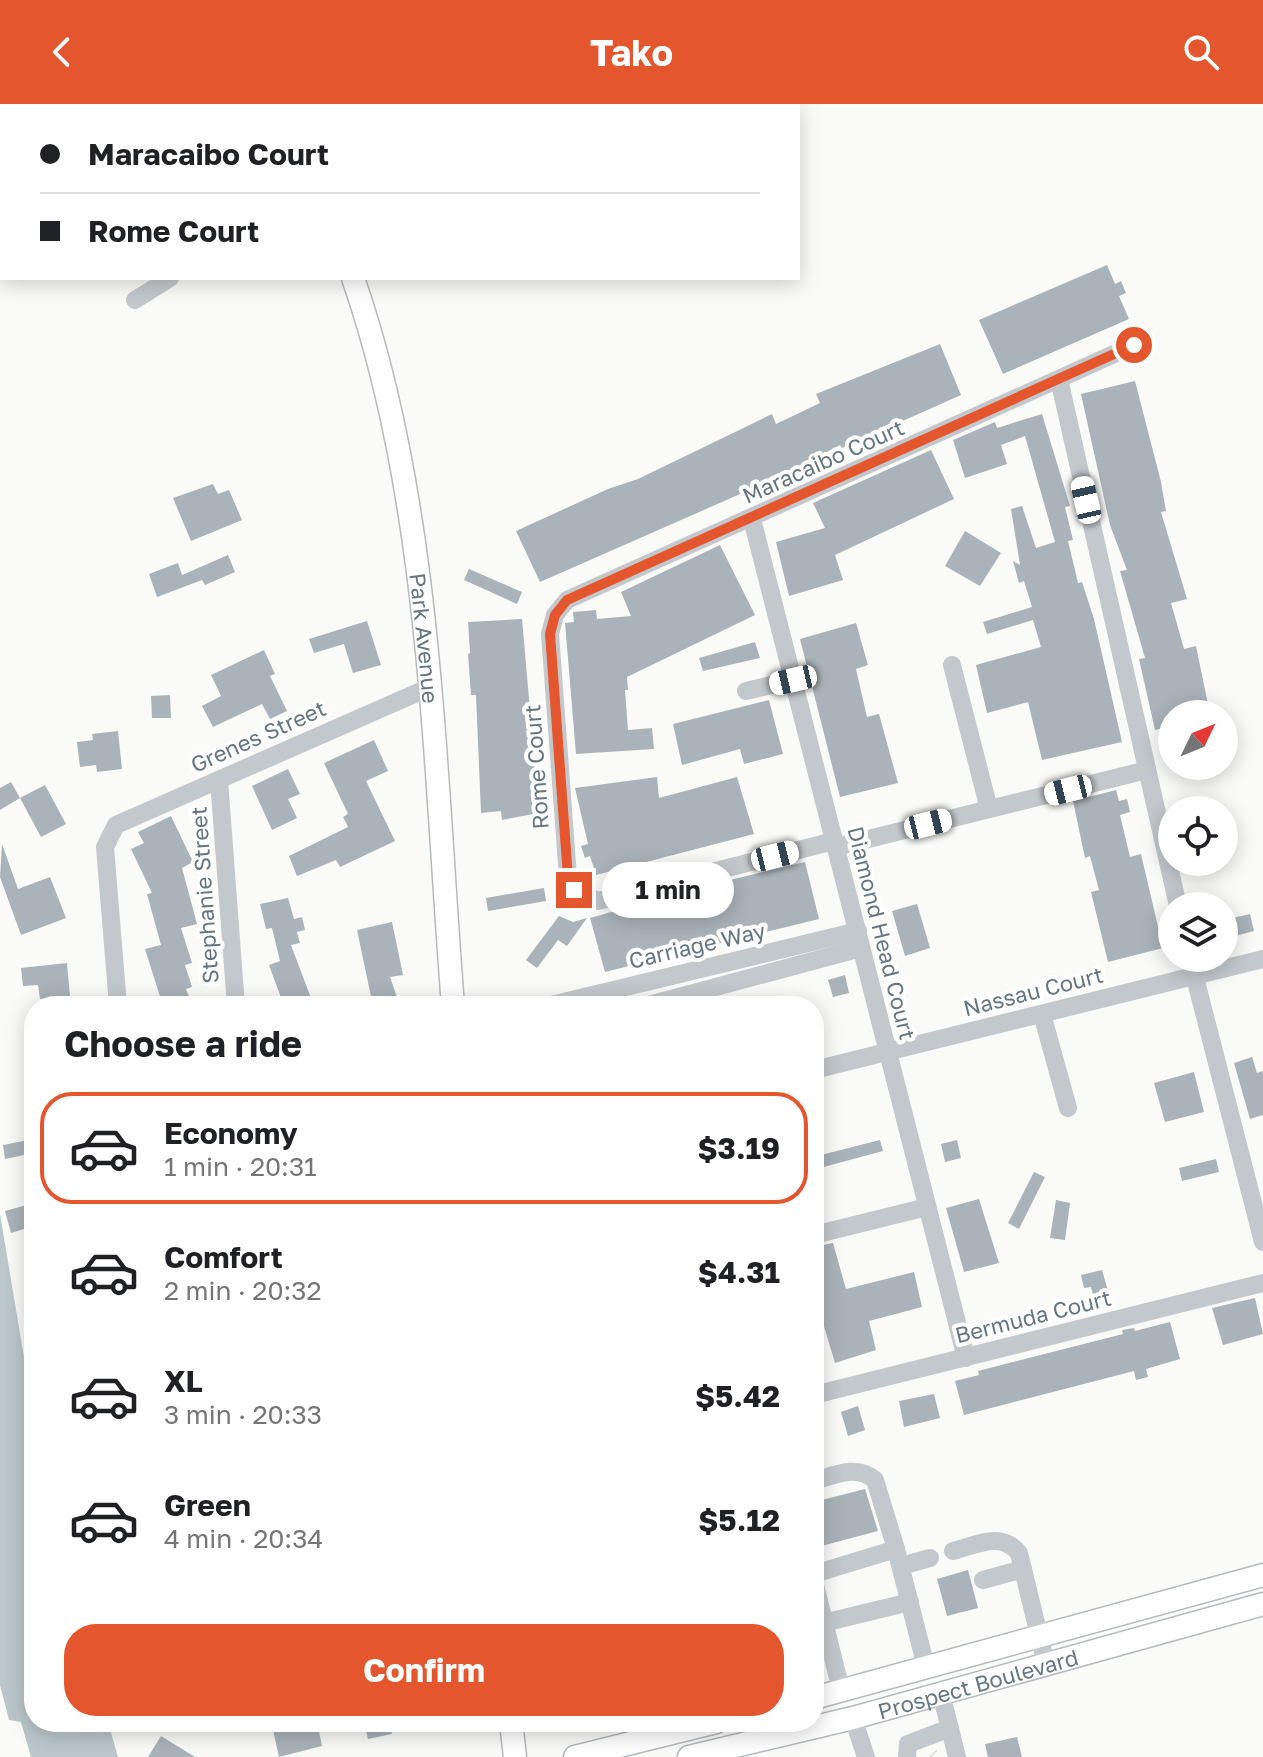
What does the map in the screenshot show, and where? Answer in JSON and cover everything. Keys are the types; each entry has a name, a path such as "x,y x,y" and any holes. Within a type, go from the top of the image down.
{"main road":[{"name":"Park Avenue","path":"354,280 384,382 398,445 418,569 452,996"},
{"name":"Prospect Boulevard","path":"824,1695 1263,1575"},
{"name":"Prospect Boulevard","path":"824,1727 1263,1604"},
{"path":"512,1732 515,1757"},
{"path":"575,1757 676,1732"},
{"name":"Prospect Boulevard","path":"695,1756 752,1750 809,1732"}],"street":[{"path":"135,300 167,280"},
{"name":"Maracaibo Court","path":"550,634 555,615 567,600 1134,345"},
{"path":"1059,379 1175,892"},
{"name":"Diamond Head Court","path":"752,519 966,1358"},
{"name":"Rome Court","path":"550,634 568,877 579,892 598,901 835,844"},
{"path":"952,665 989,809"},
{"path":"746,691 793,680"},
{"name":"Grenes Street","path":"117,996 105,847 116,825 428,688"},
{"path":"835,844 1147,770"},
{"name":"Stephanie Street","path":"219,780 235,996"},
{"name":"Carriage Way","path":"588,996 662,978 860,940"},
{"name":"Carriage Way","path":"680,996 860,940"},
{"name":"Nassau Court","path":"1238,962 1263,959"},
{"name":"Nassau Court","path":"824,1068 1042,1014 1176,972"},
{"path":"1193,972 1263,1242"},
{"path":"662,978 666,996"},
{"path":"1042,1014 1068,1108"},
{"path":"824,1233 927,1207"},
{"name":"Bermuda Court","path":"824,1393 1263,1283"},
{"path":"824,1478 854,1470 867,1473 875,1480 926,1667"},
{"path":"953,1551 1000,1539 1010,1542 1019,1553 1046,1664"},
{"path":"824,1572 898,1557 930,1558"},
{"path":"983,1580 1023,1569"},
{"path":"824,1623 910,1602"},
{"path":"824,1639 841,1690"},
{"path":"941,1693 957,1757"},
{"path":"853,1718 866,1757"},
{"path":"907,1757 908,1744 950,1728"},
{"path":"926,1737 930,1756"}],"shaded area":[{"path":"0,1214 24,1357 24,1732 111,1732 118,1757 31,1757 21,1722 9,1720 0,1685"}],"building":[{"path":"1107,265 1115,284 1121,281 1126,293 1119,296 1129,319 1003,374 979,320"},
{"path":"940,344 961,395 842,448 840,445 779,477 540,582 516,531 608,489 638,479 772,414 776,424 820,403 816,394"},
{"path":"1135,381 1161,482 1166,511 1161,512 1187,599 1171,603 1184,649 1196,646 1207,700 1158,700 1158,729 1155,730 1139,659 1145,658 1120,571 1127,570 1110,525 1081,394"},
{"path":"1042,414 1070,506 1065,507 1073,540 1068,541 1078,583 1082,582 1094,619 1122,742 1042,760 1028,702 987,713 976,665 1041,647 1033,620 987,634 983,622 1032,607 1024,581 1019,583 1013,561 1020,565 1011,509 1022,506 1036,548 1055,542 1025,436 1001,445 1007,464 965,478 953,440 995,422 997,428"},
{"path":"931,450 954,499 835,555 843,580 789,596 776,542 825,528 813,503"},
{"path":"213,484 218,494 229,490 242,520 191,541 173,498"},
{"path":"965,531 1001,553 980,586 945,566"},
{"path":"720,545 755,615 627,677 628,730 652,728 654,749 576,754 565,623 574,622 573,612 596,610 597,619 631,616 621,592"},
{"path":"228,555 235,572 205,585 202,580 157,597 149,574 178,563 182,575"},
{"path":"469,569 522,592 517,604 464,580"},
{"path":"522,619 539,813 502,820 501,811 481,813 476,695 471,695 468,622"},
{"path":"367,621 381,665 353,673 344,644 314,653 309,639"},
{"path":"856,623 868,665 856,669 867,717 879,714 898,783 840,797 800,639"},
{"path":"755,642 760,658 703,671 699,658"},
{"path":"264,650 275,674 270,676 287,711 270,719 262,704 213,727 202,706 221,696 211,675"},
{"path":"170,695 171,718 152,718 151,696"},
{"path":"769,700 783,754 744,764 740,749 682,765 673,724"},
{"path":"118,731 122,769 97,772 96,765 80,767 77,742 93,740 92,734"},
{"path":"374,740 388,771 366,781 395,841 340,867 336,860 297,876 289,856 348,827 343,817 348,814 324,763"},
{"path":"288,769 300,794 288,799 297,818 272,830 252,786"},
{"path":"657,777 659,798 737,777 754,834 596,875 590,856 585,858 581,846 588,844 575,788"},
{"path":"11,782 20,798 0,810 0,788"},
{"path":"45,785 66,824 41,837 20,798"},
{"path":"1116,790 1119,801 1127,799 1130,812 1120,815 1130,857 1141,854 1158,927 1158,949 1108,962 1091,892 1099,890 1090,856 1085,858 1073,801"},
{"path":"171,816 193,862 182,868 197,924 181,928 192,963 185,965 192,987 186,989 189,996 160,996 145,949 161,945 147,894 152,893 131,849 144,843 138,832"},
{"path":"2,844 18,889 50,877 66,918 21,935 0,877"},
{"path":"805,862 819,919 605,972 590,918 661,898 662,903 707,891 705,886"},
{"path":"544,888 546,901 488,911 486,898"},
{"path":"288,898 294,919 302,917 305,930 297,932 300,943 291,945 310,996 280,996 269,965 280,961 272,928 266,929 260,904"},
{"path":"917,904 930,948 905,956 892,911"},
{"path":"1250,914 1254,931 1238,935 1238,917"},
{"path":"559,916 573,922 587,918 567,946 558,940 537,968 526,960"},
{"path":"392,922 403,975 390,977 397,996 371,996 357,930"},
{"path":"67,963 70,996 40,996 38,985 23,986 21,968"},
{"path":"845,975 849,993 833,997 828,980"},
{"path":"1252,1057 1257,1073 1263,1071 1263,1115 1250,1119 1234,1063"},
{"path":"1194,1072 1204,1112 1165,1122 1154,1083"},
{"path":"880,1140 883,1151 824,1167 824,1154"},
{"path":"957,1140 961,1158 945,1162 941,1144"},
{"path":"24,1141 24,1155 5,1159 3,1145"},
{"path":"1216,1159 1219,1172 1182,1181 1179,1168"},
{"path":"1034,1172 1045,1177 1019,1229 1008,1223"},
{"path":"979,1199 999,1263 964,1272 946,1208"},
{"path":"1056,1200 1070,1203 1065,1240 1050,1238"},
{"path":"24,1206 24,1229 11,1233 5,1211"},
{"path":"833,1243 846,1289 914,1272 922,1307 869,1321 876,1350 835,1363 824,1326 824,1245"},
{"path":"1102,1270 1108,1291 1093,1295 1091,1287 1084,1288 1081,1275"},
{"path":"1255,1298 1263,1334 1223,1345 1212,1308"},
{"path":"1170,1322 1180,1359 1146,1369 1148,1377 1136,1380 1134,1371 964,1415 955,1381 979,1375 978,1371 1123,1334 1122,1330 1134,1328 1135,1331"},
{"path":"934,1394 940,1418 904,1427 899,1401"},
{"path":"858,1406 865,1430 848,1436 841,1412"},
{"path":"865,1489 878,1531 824,1545 824,1499"},
{"path":"968,1570 978,1608 947,1616 937,1579"},
{"path":"273,1732 319,1732 322,1746 279,1757"},
{"path":"366,1732 392,1732 392,1734 368,1739"},
{"path":"161,1736 195,1757 148,1757"},
{"path":"1017,1737 1022,1757 988,1757 985,1744"}],"route":[{"path":"574,890 568,877 550,634 555,615 567,600 1134,345"}]}
